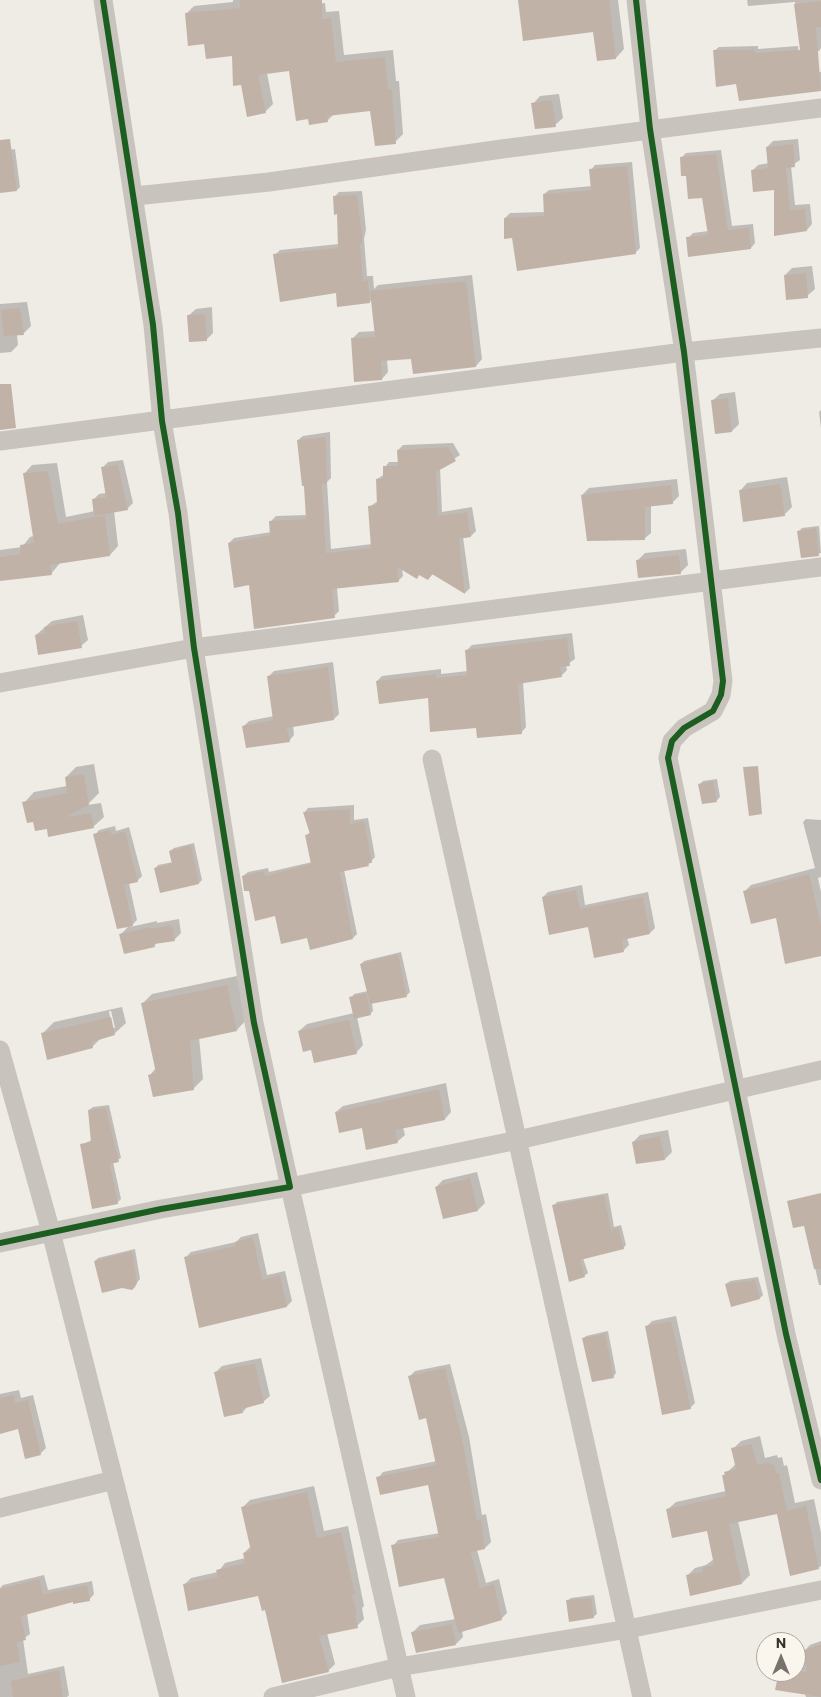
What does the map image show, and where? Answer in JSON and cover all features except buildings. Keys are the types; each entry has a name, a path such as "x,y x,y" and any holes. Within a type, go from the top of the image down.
{"street":[{"path":"103,0 135,196 153,325 162,421 178,513 194,648 254,1023 406,1697"},
{"path":"636,0 650,129 684,352 723,681 721,695 713,712 684,728 672,741 668,758 734,1089 786,1334 821,1480"},
{"path":"135,196 269,182 650,129 821,108"},
{"path":"0,441 684,352 821,338"},
{"path":"0,683 194,648 821,568"},
{"path":"432,759 642,1697"},
{"path":"0,1050 51,1232 169,1697"},
{"path":"0,1243 161,1209 290,1187 518,1140 821,1070"},
{"path":"0,1508 114,1480"},
{"path":"273,1697 399,1668 628,1628 821,1590"}],"cycle path":[{"path":"0,1243 161,1209 290,1187 254,1023 194,648 178,513 162,421 153,325 103,0"},
{"path":"636,0 650,129 684,352 723,681 721,695 713,711 684,728 672,741 668,758 786,1334 821,1480"}]}
